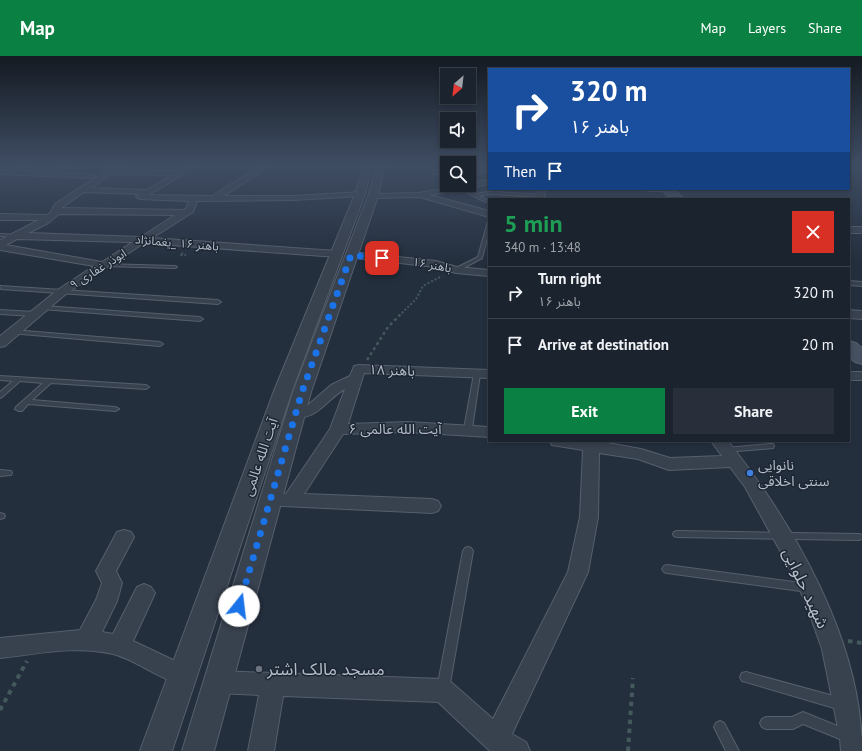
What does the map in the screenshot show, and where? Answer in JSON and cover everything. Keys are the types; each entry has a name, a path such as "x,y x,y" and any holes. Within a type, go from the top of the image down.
{"main road":[{"path":"850,348 862,358"}],"street":[{"path":"0,244 17,236 53,214 58,206 71,197"},
{"path":"128,197 138,199 329,197"},
{"path":"114,211 141,197"},
{"name":"آیت الله عالمی","path":"156,751 183,674 365,197"},
{"path":"427,197 488,214"},
{"name":"ابوذر غفاری ۹","path":"0,343 63,292 186,213 190,210 194,198"},
{"path":"0,217 114,211 186,213"},
{"path":"850,230 862,230"},
{"name":"باهنر ۱۶ _یغمانژاد","path":"17,236 145,240 193,245 344,255"},
{"path":"0,247 104,265"},
{"name":"باهنر ۱۶","path":"344,255 436,264 456,270 488,273"},
{"path":"850,314 862,315"},
{"path":"296,413 312,409 336,388 357,373"},
{"name":"باهنر ۱۸","path":"338,429 357,373 483,374"},
{"path":"850,376 862,376"},
{"name":"آیت الله عالمی","path":"198,751 269,499 296,413 292,391"},
{"name":"آیت الله عالمی ۶","path":"291,500 338,429 408,427 488,432"},
{"path":"566,442 641,454 669,464 726,451"},
{"path":"496,740 578,572 589,517 591,445"},
{"name":"شهید حلوایی","path":"726,451 752,484 810,589 834,649 845,705 856,744"},
{"path":"269,499 432,506"},
{"path":"87,640 106,601 112,583 106,571 124,537"},
{"path":"119,646 144,593"},
{"path":"0,648 87,640 119,646 130,650 170,671 183,674"},
{"path":"217,682 443,691 496,740 517,751"},
{"path":"261,751 272,684"}],"lane":[{"path":"479,197 486,201"},
{"path":"456,270 480,258 488,226"},
{"path":"0,235 17,236"},
{"path":"104,265 175,267"},
{"path":"850,283 862,284"},
{"path":"1,287 218,302"},
{"path":"0,312 39,311 200,319"},
{"path":"12,332 160,344"},
{"path":"468,430 483,374"},
{"path":"0,378 146,386"},
{"path":"0,396 19,379"},
{"path":"19,409 49,381"},
{"path":"26,402 115,409"},
{"path":"726,451 770,446"},
{"path":"677,534 859,537"},
{"path":"443,691 468,551"},
{"path":"667,569 810,589"},
{"path":"746,677 845,705"},
{"path":"766,723 793,723 803,718 856,744"},
{"path":"720,727 733,751"}],"path":[{"path":"357,373 375,350 388,327 416,299 423,286 431,280 456,270"},
{"path":"0,710 36,645"},
{"path":"628,751 633,678"}],"place":[{"name":"نانوایی سنتی اخلاقی","path":"750,473"},
{"name":"مسجد مالک اشتر","path":"259,669"}],"route":[{"path":"239,606 269,499 302,392 351,255 382,258"}]}
